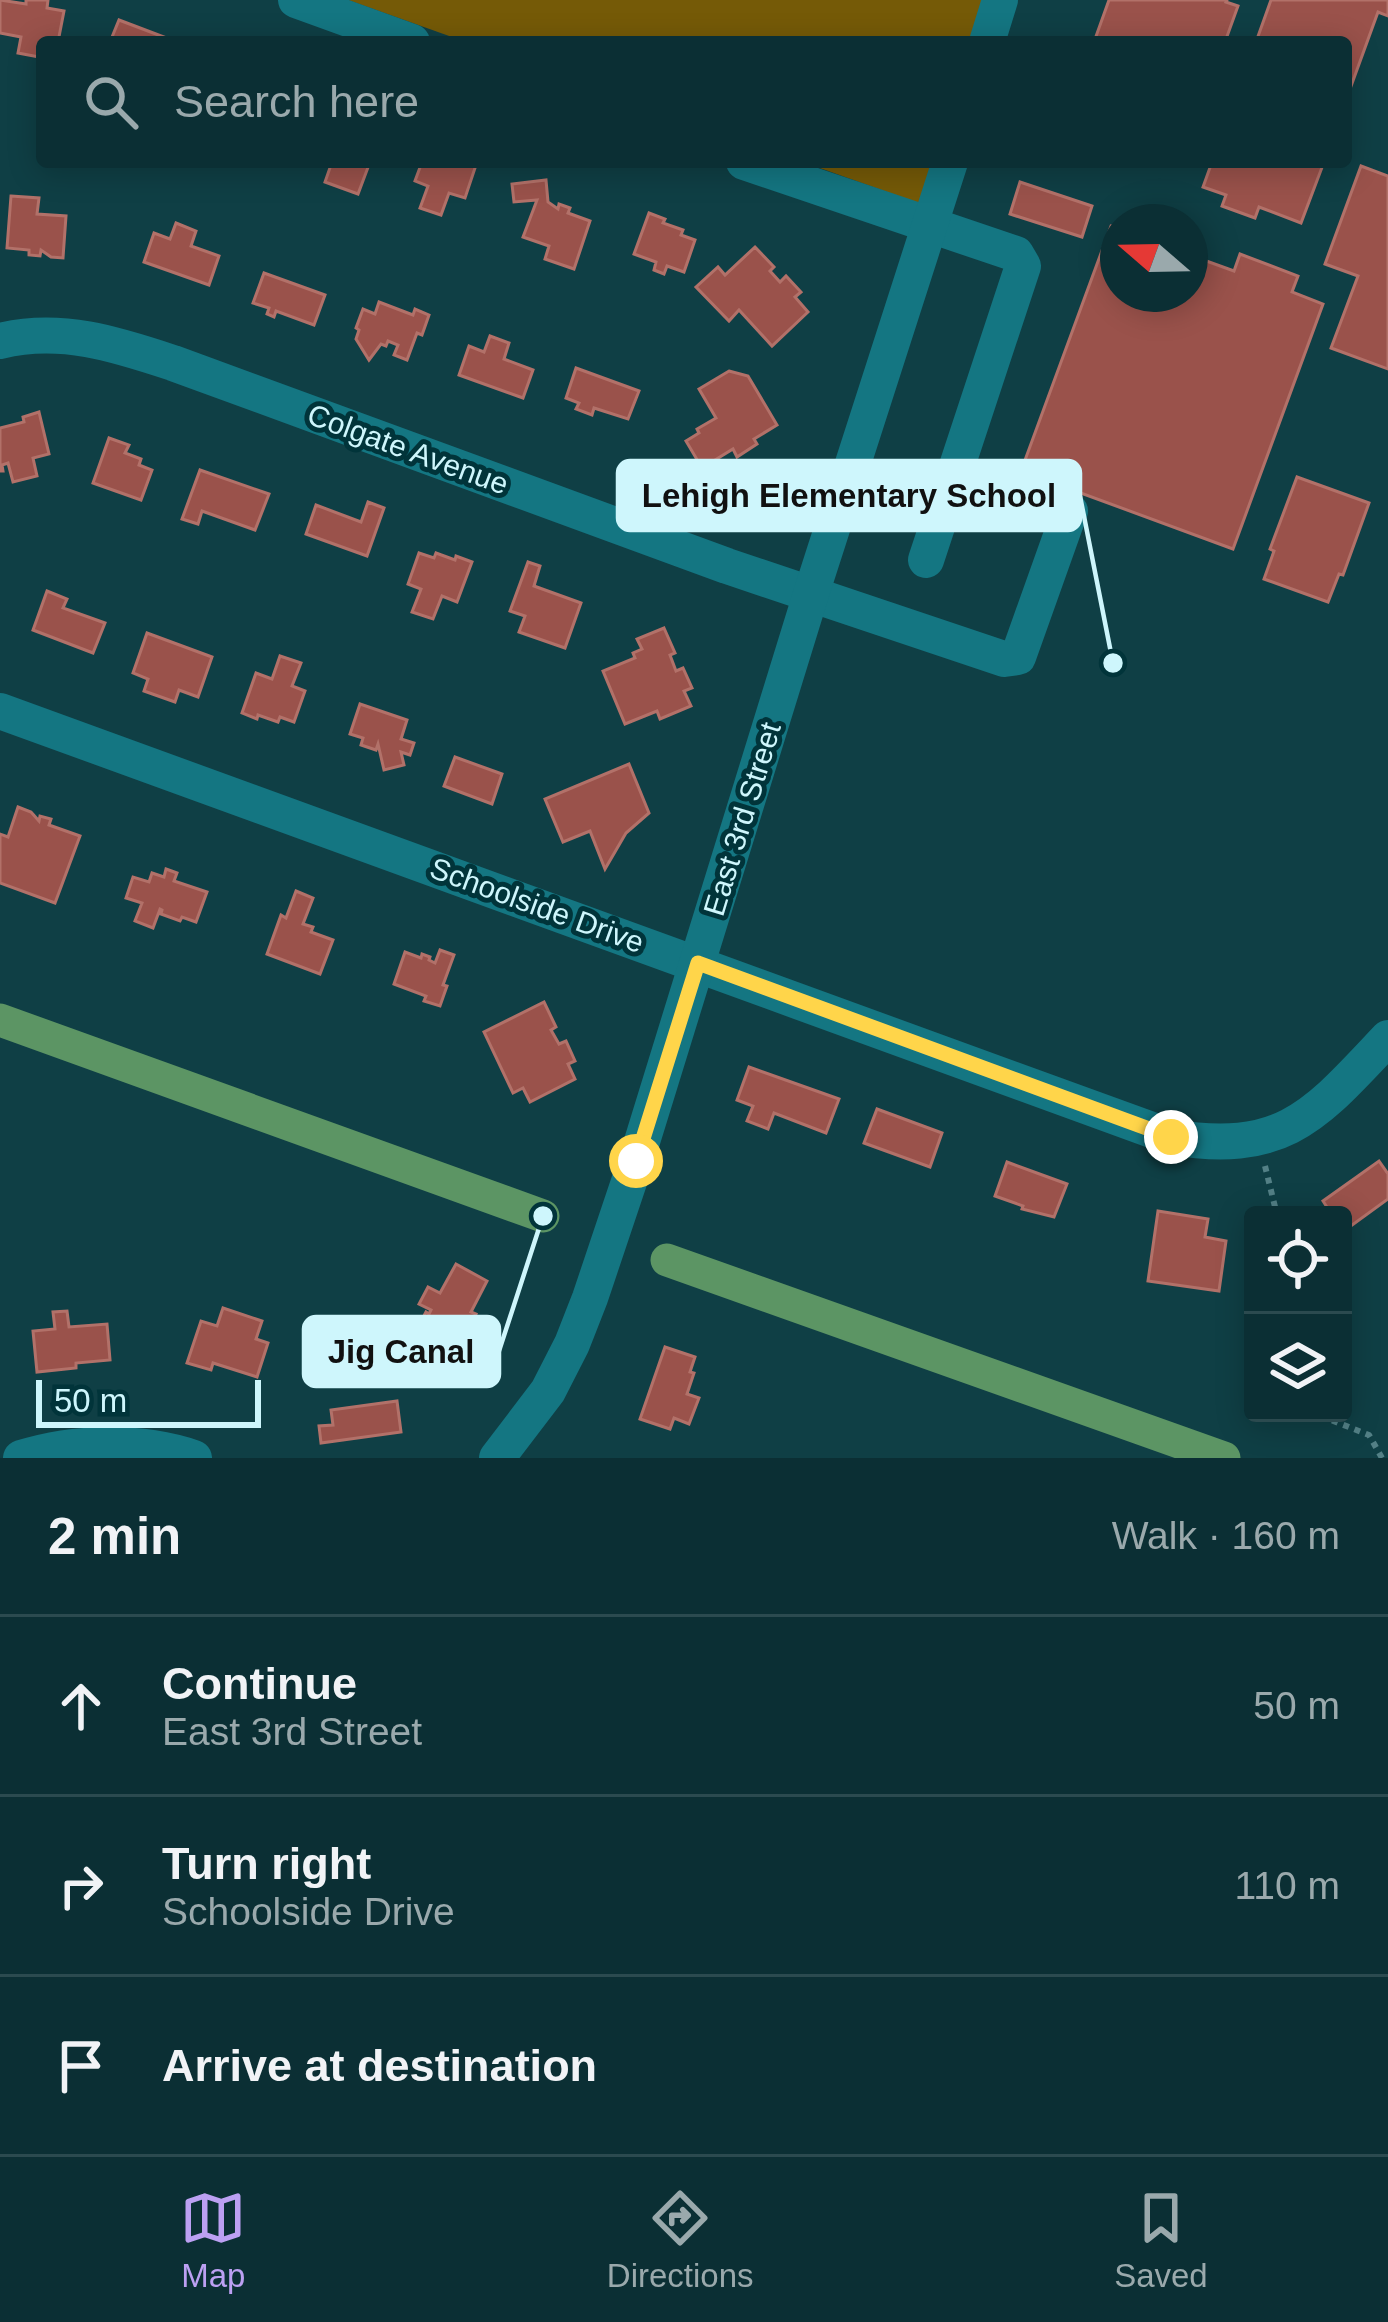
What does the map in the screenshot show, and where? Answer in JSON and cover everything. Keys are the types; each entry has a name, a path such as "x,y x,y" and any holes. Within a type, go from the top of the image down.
{"street":[{"path":"296,0 395,36"},
{"path":"989,36 1000,0"},
{"path":"760,168 1016,254 1023,266 926,560"},
{"name":"East 3rd Street","path":"496,1458 548,1391 572,1344 636,1161 948,168"},
{"name":"Colgate Avenue","path":"0,341 64,335 110,342 1004,659 1018,657 1070,512"},
{"name":"Schoolside Drive","path":"0,711 1171,1137 1213,1144 1256,1139 1295,1124 1325,1104 1388,1038"},
{"path":"21,1458 73,1447 113,1446 194,1458"}],"path":[{"path":"1335,1422 1369,1435 1382,1458"}],"shaded area":[{"path":"348,0 998,0 987,36 449,36"},
{"path":"820,168 945,168 932,208"}],"building":[{"path":"0,0 26,4 26,0 48,0 47,8 64,11 59,36 36,36 36,56 18,53 21,37 0,33"},
{"path":"1109,0 1227,0 1238,6 1227,36 1096,36"},
{"path":"1271,0 1388,0 1388,16 1378,12 1352,84 1352,36 1258,36"},
{"path":"119,20 161,36 112,36"},
{"path":"1361,166 1388,176 1388,369 1331,348 1358,276 1325,264"},
{"path":"330,168 368,168 358,194 325,182"},
{"path":"420,168 475,168 465,198 449,193 441,215 420,208 428,186 415,181"},
{"path":"1210,168 1322,168 1301,223 1259,207 1255,218 1222,206 1226,195 1203,187"},
{"path":"546,180 548,202 558,209 559,204 570,208 568,213 590,221 574,269 545,259 549,246 523,237 537,200 514,202 512,184"},
{"path":"1020,182 1092,206 1082,237 1010,214"},
{"path":"11,196 39,198 37,214 66,216 63,258 41,250 40,256 7,248"},
{"path":"649,213 695,240 684,272 667,266 664,274 654,270 656,262 634,254"},
{"path":"176,223 196,231 191,246 219,256 209,285 144,262 154,233 170,239"},
{"path":"755,247 774,267 770,271 780,282 786,276 801,292 795,297 808,312 772,346 739,310 729,321 696,287 718,267 725,275"},
{"path":"1240,254 1298,276 1292,292 1323,304 1233,549 1021,471 1100,256 1100,312 1208,312 1208,262 1234,271"},
{"path":"264,273 325,295 314,325 276,311 274,317 267,314 269,308 253,303"},
{"path":"379,302 413,315 415,309 429,315 407,360 394,355 398,345 388,341 369,360 356,339 363,309 375,314"},
{"path":"490,336 509,343 504,359 533,370 523,398 459,375 469,346 484,352"},
{"path":"576,368 639,391 628,419 594,408 592,415 576,409 579,403 566,398"},
{"path":"729,371 748,376 777,425 737,457 733,449 702,468 686,441 716,418 699,389"},
{"path":"39,412 49,454 33,458 37,476 13,482 8,463 0,471 0,428"},
{"path":"109,438 129,445 125,453 152,470 141,500 93,483"},
{"path":"200,470 269,494 255,530 202,511 198,524 182,519"},
{"path":"1297,477 1369,503 1328,602 1264,579"},
{"path":"368,502 384,508 367,556 306,534 316,505 361,522"},
{"path":"419,553 472,562 457,602 442,596 433,619 412,612 421,589 408,584"},
{"path":"528,562 540,566 534,586 581,603 565,648 519,632 525,616 510,611"},
{"path":"47,591 67,599 63,608 105,623 93,653 33,630"},
{"path":"664,628 675,653 670,655 676,671 683,668 692,688 684,691 691,706 660,719 657,711 625,724 603,671 635,658 633,653 642,649 637,639"},
{"path":"147,633 212,657 198,697 179,690 175,702 144,691 148,679 133,673"},
{"path":"280,656 301,663 292,686 305,691 294,722 242,713 256,673 272,679"},
{"path":"360,704 407,720 401,739 414,743 410,755 401,752 404,765 384,770 378,744 376,750 361,745 363,738 350,734"},
{"path":"455,757 502,774 492,804 444,786"},
{"path":"629,764 649,813 626,833 605,869 590,831 563,842 545,799"},
{"path":"18,807 39,821 40,816 51,819 49,825 80,836 55,903 0,883 0,834 8,837"},
{"path":"166,869 177,873 174,881 207,892 196,922 182,917 180,921 161,914 160,909 153,928 135,921 142,903 126,898 133,877 149,882 152,873 164,877"},
{"path":"296,891 313,898 303,924 333,940 320,974 267,954"},
{"path":"440,950 454,955 440,1006 394,984 405,952 421,958 422,954 435,963"},
{"path":"544,1002 556,1027 551,1030 559,1044 566,1041 575,1061 568,1064 575,1079 530,1102 523,1088 513,1093 484,1032"},
{"path":"749,1067 839,1099 826,1133 774,1113 768,1129 747,1121 753,1106 737,1100"},
{"path":"877,1109 942,1133 930,1167 864,1143"},
{"path":"1379,1161 1388,1174 1388,1199 1352,1225 1352,1206 1326,1206 1323,1201"},
{"path":"1007,1162 1067,1184 1054,1217 995,1196"},
{"path":"1158,1211 1208,1219 1205,1237 1226,1241 1219,1291 1148,1281"},
{"path":"456,1264 487,1281 465,1335 460,1332 451,1347 417,1329 431,1310 419,1304 428,1287 440,1293"},
{"path":"223,1308 262,1321 256,1339 268,1343 257,1377 213,1363 211,1370 187,1363 201,1321 217,1326"},
{"path":"67,1311 69,1327 107,1324 110,1360 37,1372 33,1331 55,1329 53,1312"},
{"path":"665,1347 695,1357 687,1394 699,1398 689,1424 674,1418 670,1429 640,1419"},
{"path":"397,1401 401,1432 321,1443 319,1426 333,1425 331,1410"}],"waterway":[{"path":"0,1020 543,1216"},
{"path":"667,1260 1224,1458"}],"place":[{"name":"Lehigh Elementary School","path":"1113,663"},
{"name":"Jig Canal","path":"543,1216"}],"route":[{"path":"636,1161 698,963 1171,1137"}]}
